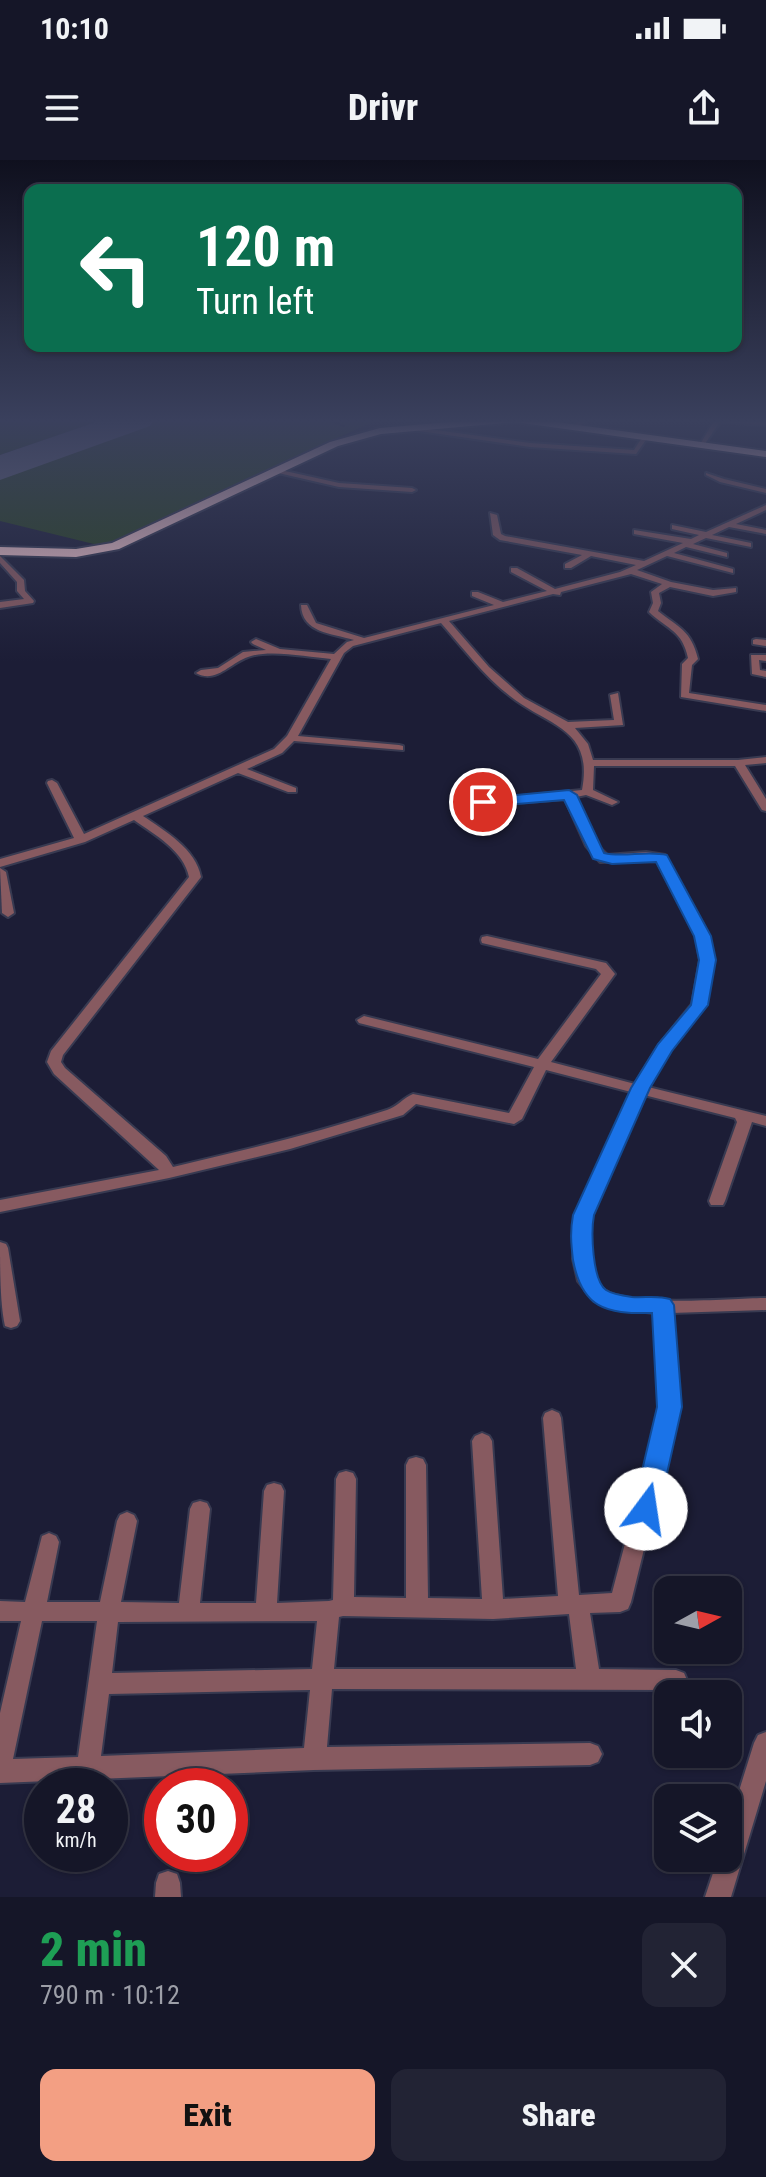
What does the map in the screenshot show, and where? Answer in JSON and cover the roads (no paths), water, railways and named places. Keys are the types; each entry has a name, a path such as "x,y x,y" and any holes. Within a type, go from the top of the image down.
{"highway":[{"path":"0,551 76,553 100,550 211,500"}],"street":[{"path":"0,863 81,840 278,751 291,738 344,647 631,571 766,507"},
{"path":"493,515 499,537 645,564"},
{"path":"729,525 766,532"},
{"path":"675,527 748,545"},
{"path":"637,532 724,555"},
{"path":"667,554 730,571"},
{"path":"568,566 588,555"},
{"path":"0,558 21,582 20,590 30,601 0,605"},
{"path":"514,570 557,593"},
{"path":"631,571 701,592 733,590"},
{"path":"669,584 655,592 657,603 653,614 682,630 690,643 693,659 687,664 684,695 766,708"},
{"path":"475,594 506,606"},
{"path":"304,607 313,625 362,640"},
{"path":"445,622 512,694 565,725 579,737 588,763 590,782 587,792"},
{"path":"256,642 278,652"},
{"path":"757,647 766,658"},
{"path":"757,647 754,671 766,674"},
{"path":"201,673 220,671 246,654 278,652 336,657"},
{"path":"565,725 619,723 615,695"},
{"path":"291,738 399,748"},
{"path":"588,763 738,763 766,760"},
{"path":"738,763 766,808"},
{"path":"764,791 747,770 766,768"},
{"path":"240,770 292,790"},
{"path":"52,783 81,840"},
{"path":"490,831 483,802 587,792 612,802"},
{"path":"569,795 598,856 612,860 646,856 661,858 702,936 707,960 699,1005 664,1048 640,1088 584,1215 580,1235 589,1284 599,1297 629,1305 766,1304"},
{"path":"135,816 168,840 191,862 195,877 156,921 100,1000 56,1054 54,1062 59,1071 160,1160 169,1173"},
{"path":"0,872 8,913"},
{"path":"0,1206 169,1173 290,1144 398,1112 413,1099 514,1119 543,1063 607,977 608,970 487,940"},
{"path":"364,1020 766,1121"},
{"path":"717,1201 741,1138 745,1122 741,1115"},
{"path":"0,1248 11,1321"},
{"path":"0,1611 266,1613 336,1608 493,1609 617,1604 623,1599 670,1407 662,1305"},
{"path":"552,1418 574,1604 589,1679"},
{"path":"482,1441 493,1609"},
{"path":"416,1465 417,1607"},
{"path":"314,1759 321,1679 336,1608 346,1479"},
{"path":"266,1613 274,1491"},
{"path":"188,1613 200,1509"},
{"path":"88,1766 109,1611 127,1521"},
{"path":"49,1542 34,1611 8,1700 0,1768 590,1754"},
{"path":"99,1684 321,1679 676,1680"},
{"path":"718,1897 766,1743"}]}
